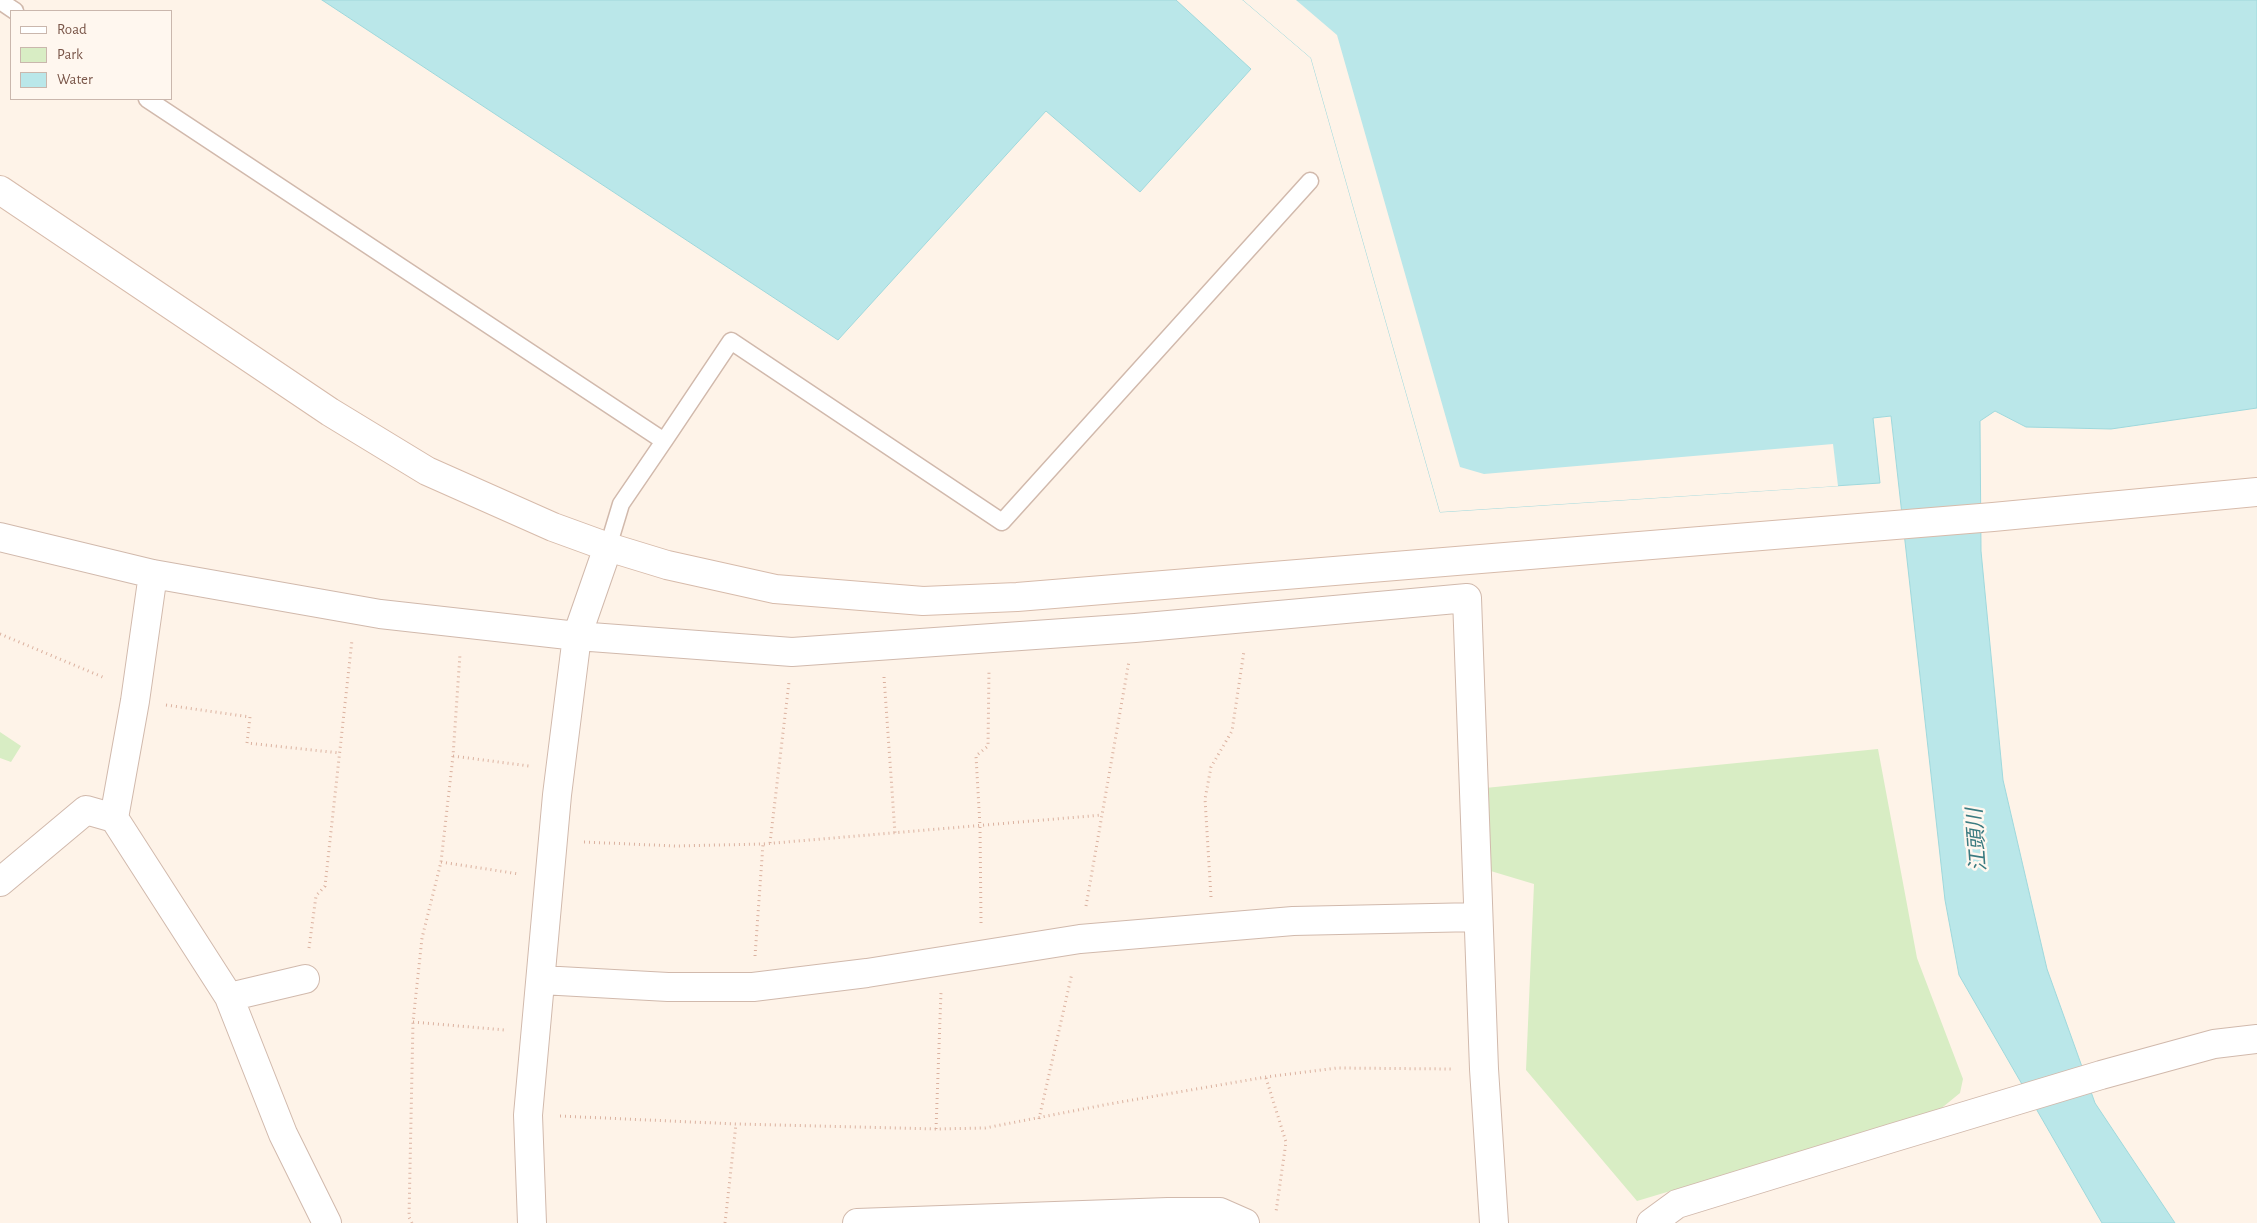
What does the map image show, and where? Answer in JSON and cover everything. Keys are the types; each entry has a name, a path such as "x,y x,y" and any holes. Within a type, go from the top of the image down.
{"street":[{"path":"0,190 330,412 427,471 553,527 608,547 667,565 775,589 923,600 1026,596 1993,517 2257,492"},
{"path":"0,537 153,574 355,610 577,636 792,652 1135,628 1249,616 1467,598 1484,1069 1494,1223"},
{"path":"532,1223 528,1115 561,770 577,636 608,547"},
{"path":"114,818 135,701 153,574"},
{"path":"0,882 86,810 114,818 229,997 283,1134 327,1223"},
{"path":"541,980 668,987 753,986 867,973 1080,939 1293,921 1478,917"},
{"path":"229,997 305,979"},
{"path":"1651,1223 1677,1204 2100,1075 2214,1044 2257,1039"},
{"path":"857,1223 1220,1212 1245,1223"}],"lane":[{"path":"0,1 14,10"},
{"path":"150,100 664,441"},
{"path":"608,547 621,504 730,341 1002,522 1310,181"}],"path":[{"path":"305,979 316,896 325,886 355,610"},
{"path":"1213,928 1205,799 1211,768 1232,731 1249,616"},
{"path":"412,1223 409,1217 414,1022 422,938 441,862 452,756 462,623"},
{"path":"1039,1119 1080,939 1135,628"},
{"path":"0,634 117,684 135,701 250,717 247,743 340,753"},
{"path":"982,954 980,826 976,756 988,746 989,638"},
{"path":"882,645 895,833"},
{"path":"770,843 792,652"},
{"path":"452,756 561,770"},
{"path":"554,841 675,846 762,844 1102,816"},
{"path":"753,986 762,844"},
{"path":"441,862 550,879"},
{"path":"936,1129 942,960"},
{"path":"414,1022 535,1033"},
{"path":"528,1115 736,1124 936,1129 986,1128 1109,1104 1266,1077 1337,1068 1484,1069"},
{"path":"1266,1077 1286,1142 1276,1214"},
{"path":"725,1223 736,1124"}],"green space":[{"path":"0,732 21,746 11,762 0,758"},
{"path":"1878,749 1917,958 1963,1079 1960,1093 1938,1111 1637,1201 1526,1070 1534,884 1484,869 1485,788"}],"water":[{"path":"322,0 1176,0 1251,69 1140,192 1046,111 838,340"},
{"name":"江頭川","path":"1243,0 2257,0 2257,408 2111,429 2026,427 1995,411 1980,421 1981,551 2003,780 2047,969 2095,1103 2175,1223 2102,1223 1959,975 1945,900 1891,416 1873,418 1880,483 1440,512 1311,58"}],"pier":[{"path":"1243,0 1296,0 1337,35 1460,467 1484,474 1833,444 1838,486 1440,512 1311,58"}]}
